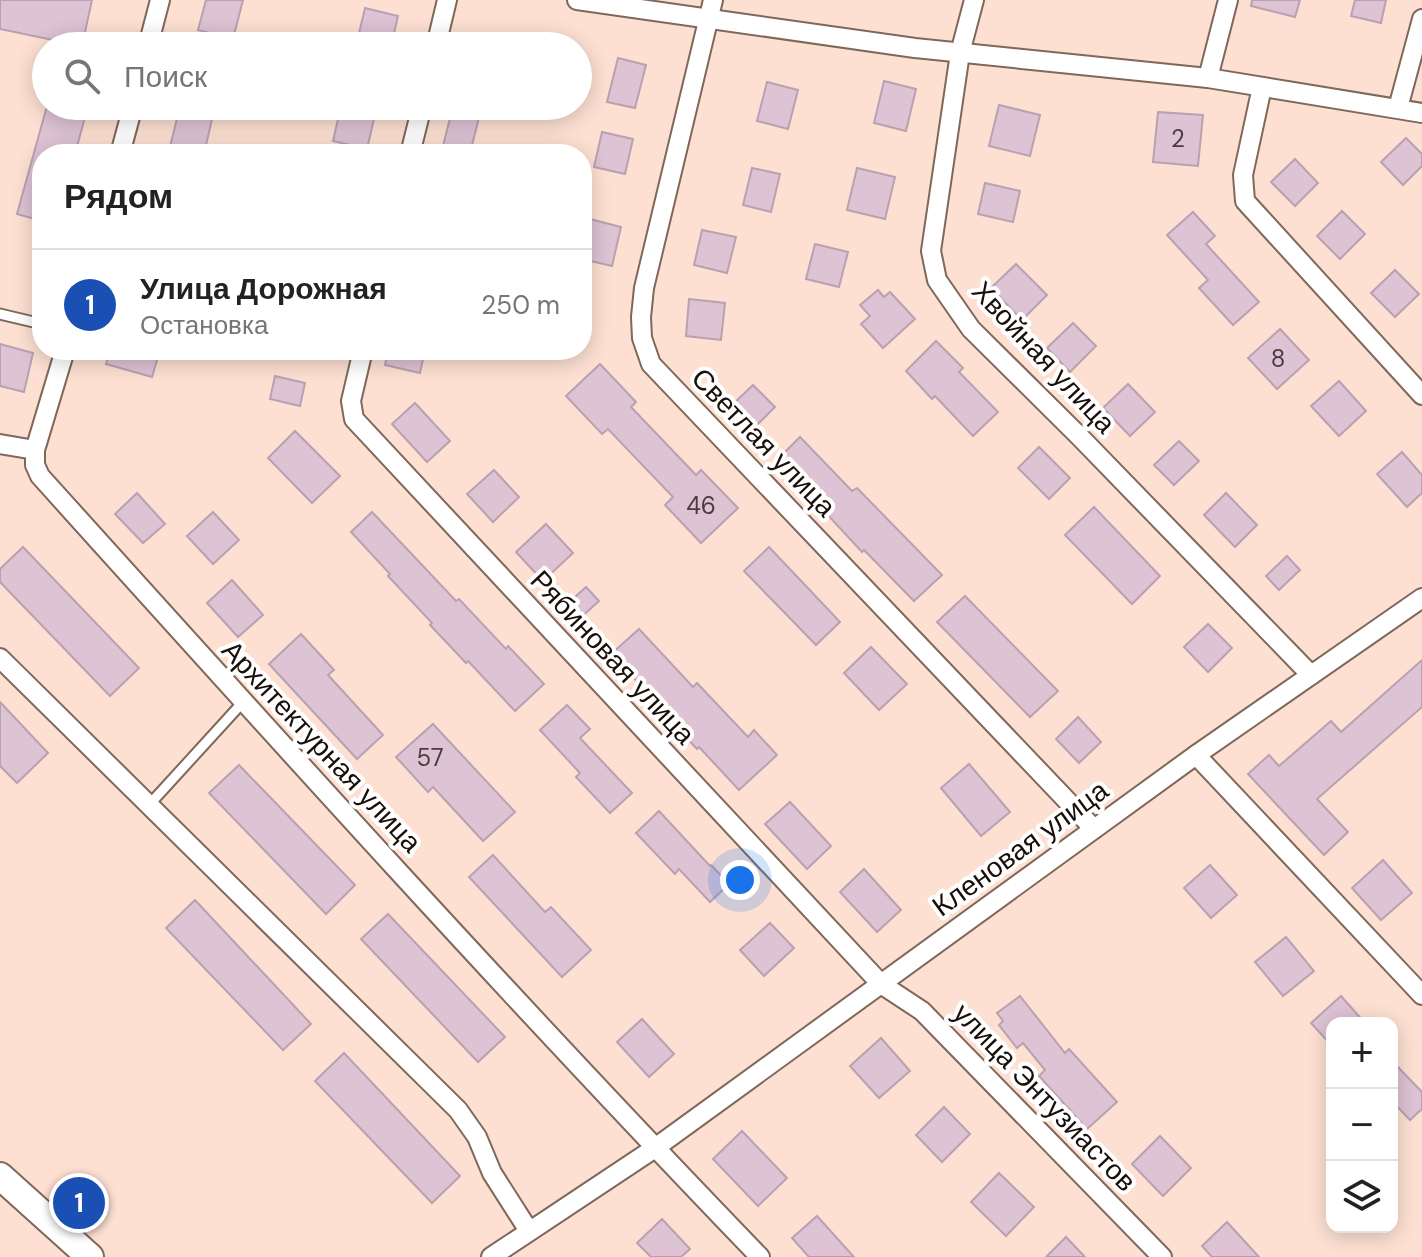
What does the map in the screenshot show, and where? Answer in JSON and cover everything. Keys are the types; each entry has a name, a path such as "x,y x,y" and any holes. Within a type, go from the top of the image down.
{"main road":[{"path":"0,1176 90,1257"}],"street":[{"path":"152,32 160,0"},
{"path":"439,32 447,0"},
{"path":"577,0 711,9 960,53 1208,78 1422,113"},
{"name":"Хвойная улица","path":"974,0 960,53 931,251 937,280 971,329 1311,675"},
{"path":"1208,78 1228,0"},
{"name":"Светлая улица","path":"711,9 644,288 642,338 651,364 1094,829"},
{"path":"1398,108 1422,19"},
{"path":"1262,87 1243,175 1245,201 1422,395"},
{"path":"123,144 129,120"},
{"path":"412,144 418,120"},
{"path":"0,444 35,450 62,360"},
{"name":"Рябиновая улица","path":"361,360 351,401 354,419 881,984"},
{"name":"Архитектурная улица","path":"35,450 35,465 40,476 243,702 655,1148 760,1257"},
{"name":"Кленовая улица","path":"491,1257 655,1148 1196,755 1422,598"},
{"path":"0,658 458,1110 477,1137 492,1173 529,1231"},
{"path":"1196,755 1422,995"},
{"name":"улица Энтузиастов","path":"881,984 922,1011 1162,1257"}],"lane":[{"path":"0,314 32,322"},
{"path":"149,805 243,702"}],"building":[{"path":"0,0 92,0 85,32 32,32 32,36 0,29"},
{"path":"206,0 243,0 235,32 198,30"},
{"path":"1252,0 1300,0 1295,17 1251,6"},
{"path":"1355,0 1386,0 1381,23 1351,16"},
{"path":"365,8 398,16 394,32 359,32"},
{"path":"618,58 646,65 635,108 607,102"},
{"path":"884,81 916,89 906,131 874,123"},
{"path":"767,82 798,90 788,129 757,121"},
{"path":"999,105 1040,115 1030,156 989,146"},
{"path":"1158,112 1203,115 1198,166 1153,162"},
{"path":"43,120 84,120 78,144 36,144"},
{"path":"177,120 212,120 206,144 171,144"},
{"path":"338,120 374,120 368,144 333,141"},
{"path":"450,120 478,120 472,144 444,144"},
{"path":"602,132 633,139 625,174 594,167"},
{"path":"1406,138 1422,154 1422,166 1403,185 1381,162"},
{"path":"1295,159 1318,183 1295,206 1271,182"},
{"path":"32,160 32,218 17,214"},
{"path":"752,168 780,174 771,212 743,205"},
{"path":"857,168 895,177 885,219 847,210"},
{"path":"985,183 1020,191 1013,222 978,214"},
{"path":"1342,211 1365,234 1340,259 1317,236"},
{"path":"1193,212 1215,236 1206,244 1259,302 1233,325 1199,288 1208,280 1167,235"},
{"path":"592,220 621,227 612,266 592,261"},
{"path":"702,230 736,237 727,273 694,265"},
{"path":"815,244 848,252 839,287 806,279"},
{"path":"1016,264 1047,295 1022,320 991,288"},
{"path":"1395,270 1419,294 1395,317 1371,293"},
{"path":"878,290 884,297 890,292 915,319 883,348 861,324 870,316 860,305"},
{"path":"689,299 725,303 721,340 686,336"},
{"path":"1073,323 1096,346 1070,372 1047,348"},
{"path":"1280,329 1309,360 1277,389 1248,358"},
{"path":"936,341 963,368 959,372 998,412 973,436 906,371"},
{"path":"0,344 32,353 24,392 0,386"},
{"path":"107,360 157,360 152,377 106,364"},
{"path":"386,360 423,360 420,373 385,365"},
{"path":"600,364 636,402 631,407 696,475 701,470 738,508 701,543 665,505 673,497 608,429 602,434 566,396"},
{"path":"275,376 305,383 300,406 270,399"},
{"path":"1339,381 1366,411 1339,436 1311,406"},
{"path":"1128,384 1155,412 1130,436 1103,408"},
{"path":"753,385 775,407 755,427 733,404"},
{"path":"415,403 450,441 427,462 392,424"},
{"path":"295,431 340,476 312,503 268,458"},
{"path":"800,437 852,491 857,488 942,575 914,601 864,550 862,552 777,460"},
{"path":"1179,441 1199,461 1174,485 1154,465"},
{"path":"1039,447 1070,478 1049,499 1018,468"},
{"path":"1402,452 1422,475 1422,493 1407,507 1377,474"},
{"path":"494,470 519,497 493,522 467,494"},
{"path":"137,493 165,524 143,543 115,514"},
{"path":"1226,493 1257,525 1235,547 1204,515"},
{"path":"1094,507 1160,576 1132,604 1065,535"},
{"path":"213,512 239,540 213,564 187,536"},
{"path":"372,512 456,601 459,599 544,684 515,711 430,625 432,623 351,532"},
{"path":"546,524 573,553 543,581 516,552"},
{"path":"23,547 139,668 110,696 0,582 0,569"},
{"path":"769,547 840,622 816,645 744,571"},
{"path":"1287,556 1300,570 1279,590 1266,576"},
{"path":"232,580 263,615 238,637 207,603"},
{"path":"586,587 599,601 578,620 565,606"},
{"path":"965,596 1058,691 1030,717 937,622"},
{"path":"1208,624 1232,648 1208,672 1184,647"},
{"path":"639,629 693,687 697,683 748,737 754,730 777,755 739,790 664,714 666,712 611,654"},
{"path":"301,634 334,670 328,675 383,735 357,759 269,664"},
{"path":"871,647 907,684 879,710 844,673"},
{"path":"1422,660 1422,707 1317,799 1348,832 1324,855 1248,774 1269,755 1279,766 1331,721 1341,732"},
{"path":"0,702 48,753 17,783 0,766"},
{"path":"567,705 590,729 580,738 632,793 610,813 576,777 580,773 540,730"},
{"path":"1078,717 1101,742 1079,763 1056,739"},
{"path":"433,724 515,812 483,841 433,787 428,792 396,757"},
{"path":"969,764 1010,812 981,836 941,788"},
{"path":"239,765 355,885 326,914 209,793"},
{"path":"790,802 831,846 807,869 765,824"},
{"path":"659,811 729,884 710,902 679,869 675,874 636,833"},
{"path":"493,855 545,912 551,907 591,950 562,977 469,877"},
{"path":"1383,860 1412,893 1381,920 1352,888"},
{"path":"1210,865 1237,895 1211,918 1184,888"},
{"path":"864,869 901,910 877,932 840,892"},
{"path":"195,900 311,1024 283,1050 166,928"},
{"path":"388,914 505,1037 478,1062 361,939"},
{"path":"770,923 794,948 764,976 740,950"},
{"path":"1286,937 1314,971 1283,996 1255,962"},
{"path":"1020,996 1065,1053 1069,1049 1117,1102 1087,1129 1039,1076 1045,1070 1023,1043 1017,1048 999,1025 1003,1021 997,1013"},
{"path":"1341,996 1360,1017 1326,1017 1326,1039 1311,1023"},
{"path":"642,1019 674,1054 649,1077 617,1042"},
{"path":"881,1038 910,1071 879,1098 850,1066"},
{"path":"344,1053 460,1176 432,1203 315,1081"},
{"path":"1398,1067 1422,1092 1422,1109 1410,1120 1398,1107"},
{"path":"944,1107 970,1134 942,1162 916,1135"},
{"path":"742,1131 787,1178 758,1206 713,1159"},
{"path":"1160,1136 1191,1168 1163,1196 1132,1164"},
{"path":"999,1173 1034,1207 1006,1236 971,1202"},
{"path":"817,1216 854,1257 809,1257 792,1238"},
{"path":"662,1219 690,1249 681,1257 651,1257 637,1243"},
{"path":"1227,1222 1259,1257 1212,1257 1202,1246"},
{"path":"1066,1237 1085,1257 1046,1257"}],"place":[{"name":"Улица Дорожная","path":"79,1203"}]}
